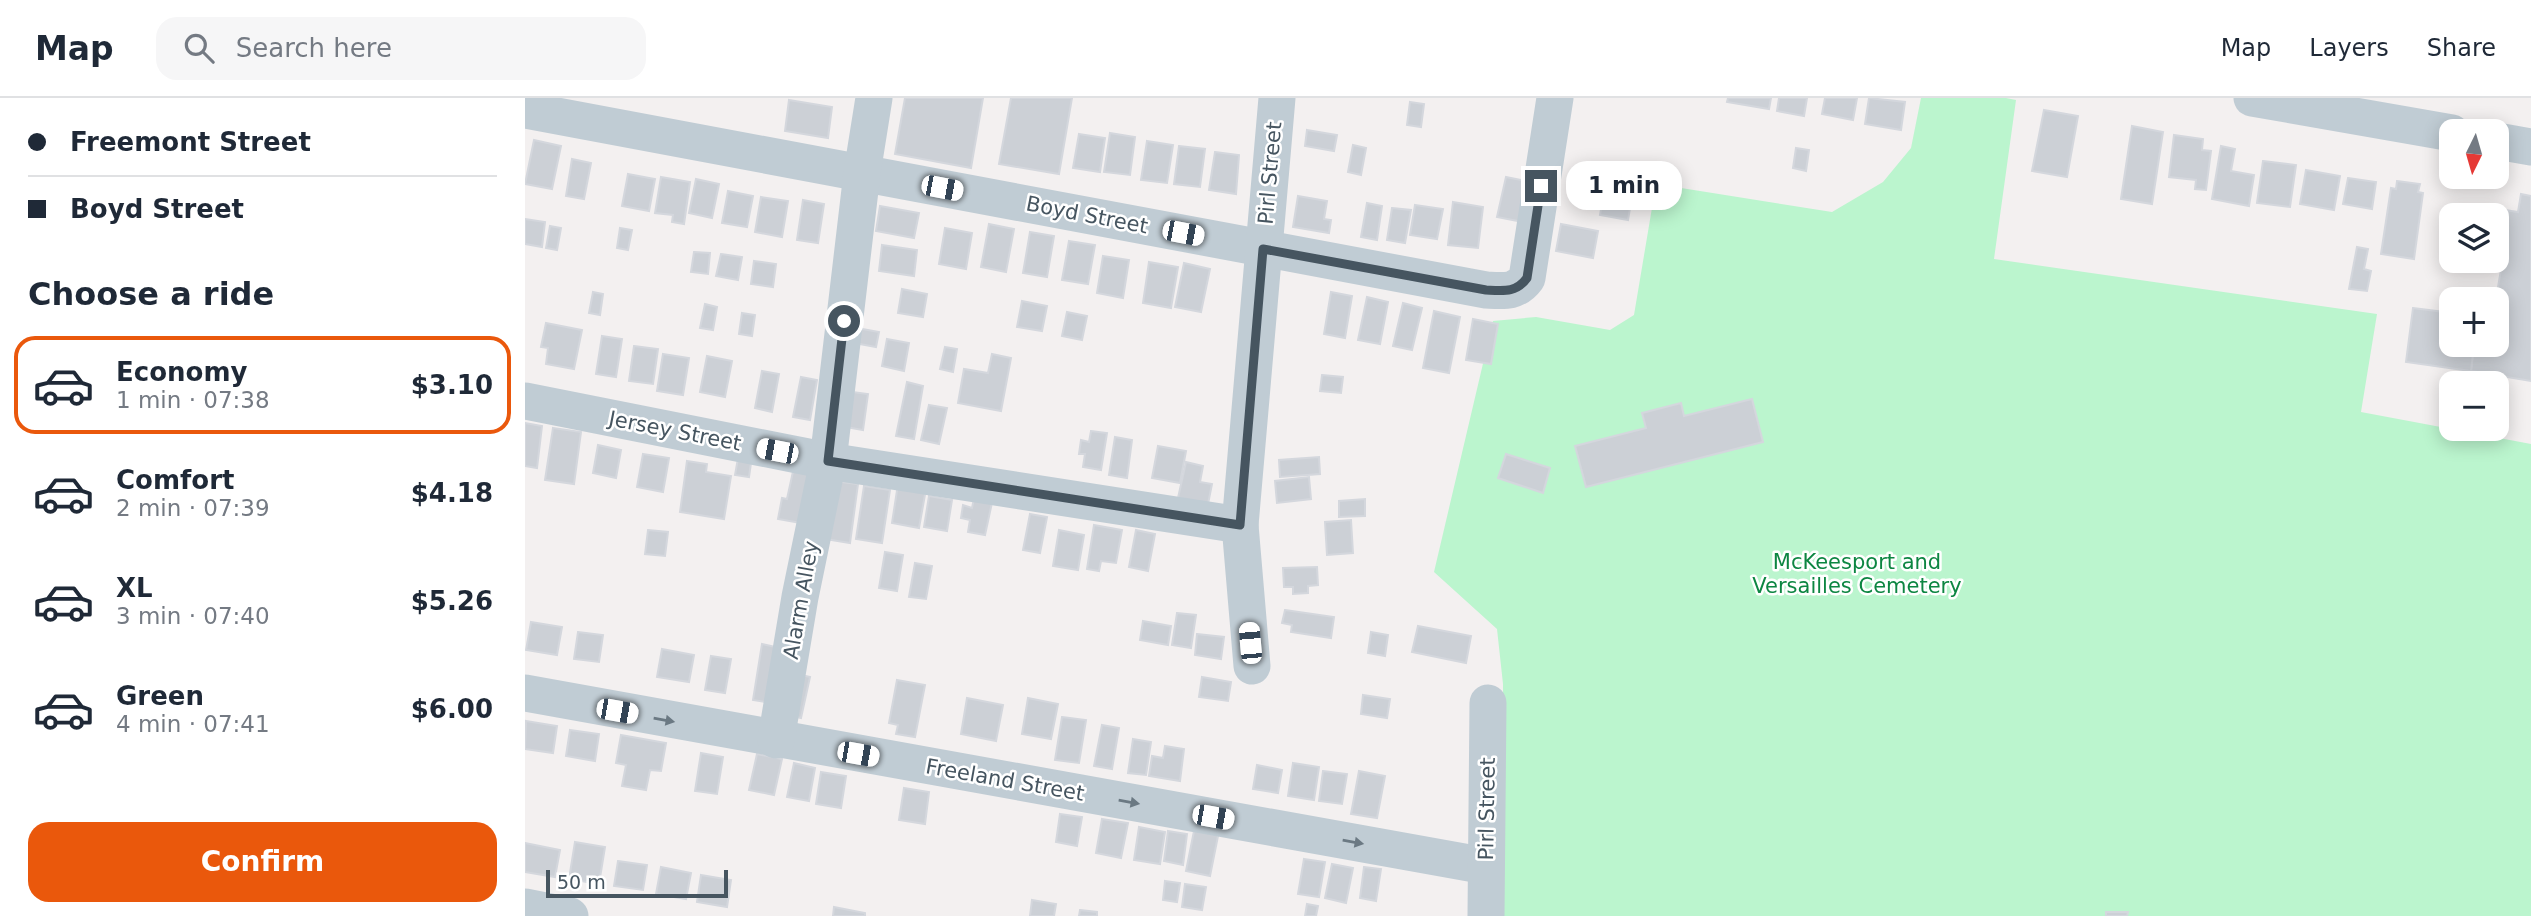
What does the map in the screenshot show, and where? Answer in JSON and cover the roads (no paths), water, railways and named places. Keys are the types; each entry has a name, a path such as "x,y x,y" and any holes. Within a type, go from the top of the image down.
{"street":[{"name":"Alarm Alley","path":"776,740 800,597 828,461 862,173 874,98"},
{"name":"Pirl Street","path":"1252,666 1240,525 1277,98"},
{"name":"Boyd Street","path":"525,110 1263,249 1486,290 1510,292 1521,287 1527,278 1555,98"},
{"path":"2252,98 2384,109 2439,128"},
{"path":"2509,143 2531,147"},
{"name":"Jersey Street","path":"525,401 828,461 1240,525"},
{"name":"Freeland Street","path":"525,694 1486,866"},
{"name":"Pirl Street","path":"1486,916 1488,703"},
{"path":"525,908 570,916"}],"park label":[{"name":"McKeesport and Versailles Cemetery","path":"1857,574"}]}
